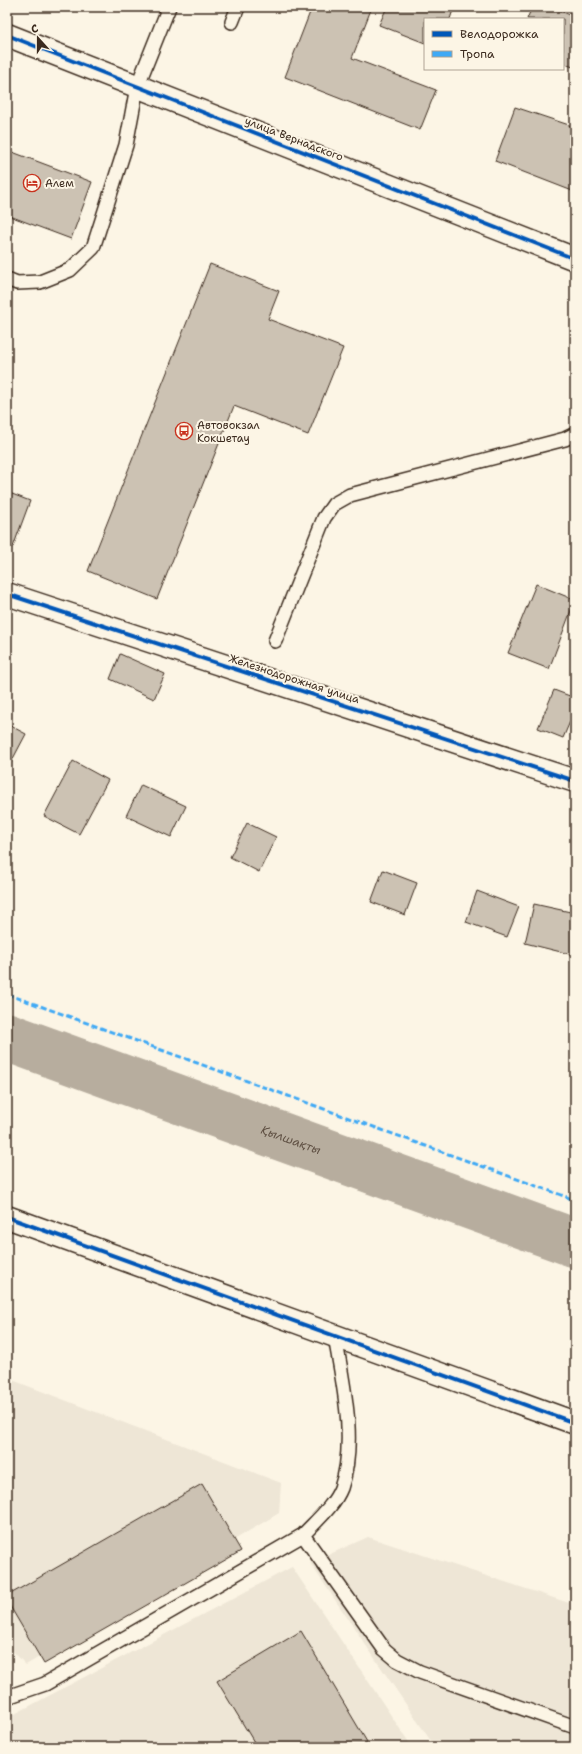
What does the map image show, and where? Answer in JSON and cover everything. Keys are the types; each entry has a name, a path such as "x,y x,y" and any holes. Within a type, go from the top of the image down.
{"street":[{"name":"улица Вернадского","path":"7,35 575,259"},
{"name":"Железнодорожная улица","path":"7,594 575,781"},
{"path":"7,1217 575,1423"}],"lane":[{"path":"7,279 16,283 40,282 70,270 93,248 126,145 137,87 169,7"},
{"path":"232,22 238,7"},
{"path":"275,641 324,518 334,504 350,495 565,439 575,434"},
{"path":"7,1697 45,1684 303,1535 320,1518 335,1499 341,1488 349,1434 346,1396 335,1337"},
{"path":"303,1535 384,1649 397,1660 420,1672 575,1727"}],"shaded area":[{"path":"7,1378 281,1483 279,1513 26,1665 7,1645"},
{"path":"368,1537 575,1605 575,1747 435,1747 310,1563"},
{"path":"292,1567 412,1747 7,1747 7,1718"}],"building":[{"path":"312,7 372,7 352,58 436,90 420,130 285,77"},
{"path":"387,7 454,7 450,18 424,18 424,43 379,25"},
{"path":"532,7 551,7 575,17 575,68 564,63 564,18 527,18"},
{"path":"515,107 575,127 575,192 495,161"},
{"path":"7,150 92,182 71,239 7,215"},
{"name":"Автовокзал Кокшетау","path":"210,264 279,291 268,319 343,348 308,435 234,406 157,599 88,571"},
{"path":"7,492 30,501 13,547 7,544"},
{"path":"536,584 575,600 549,669 508,653"},
{"path":"120,654 165,674 154,699 110,679"},
{"path":"554,690 575,698 575,710 563,738 538,728"},
{"path":"7,724 26,734 7,770"},
{"path":"73,761 108,780 79,834 44,816"},
{"path":"141,785 186,806 171,837 126,816"},
{"path":"247,823 276,837 259,872 230,857"},
{"path":"383,870 417,883 405,915 371,902"},
{"path":"477,891 519,907 507,937 466,922"},
{"path":"534,904 575,913 575,944 573,955 525,943"},
{"path":"202,1484 241,1551 44,1664 7,1601 7,1596"},
{"path":"301,1631 370,1747 257,1747 217,1681"}],"waterway":[{"name":"Қылшақты","path":"7,1037 575,1243"}],"marked path":[{"path":"7,994 575,1200"}],"cycle path":[{"path":"7,35 575,259"},
{"path":"7,594 575,781"},
{"path":"7,1217 575,1423"}],"place":[{"name":"Алем","path":"32,183"},
{"name":"Автовокзал Кокшетау","path":"184,431"}]}
